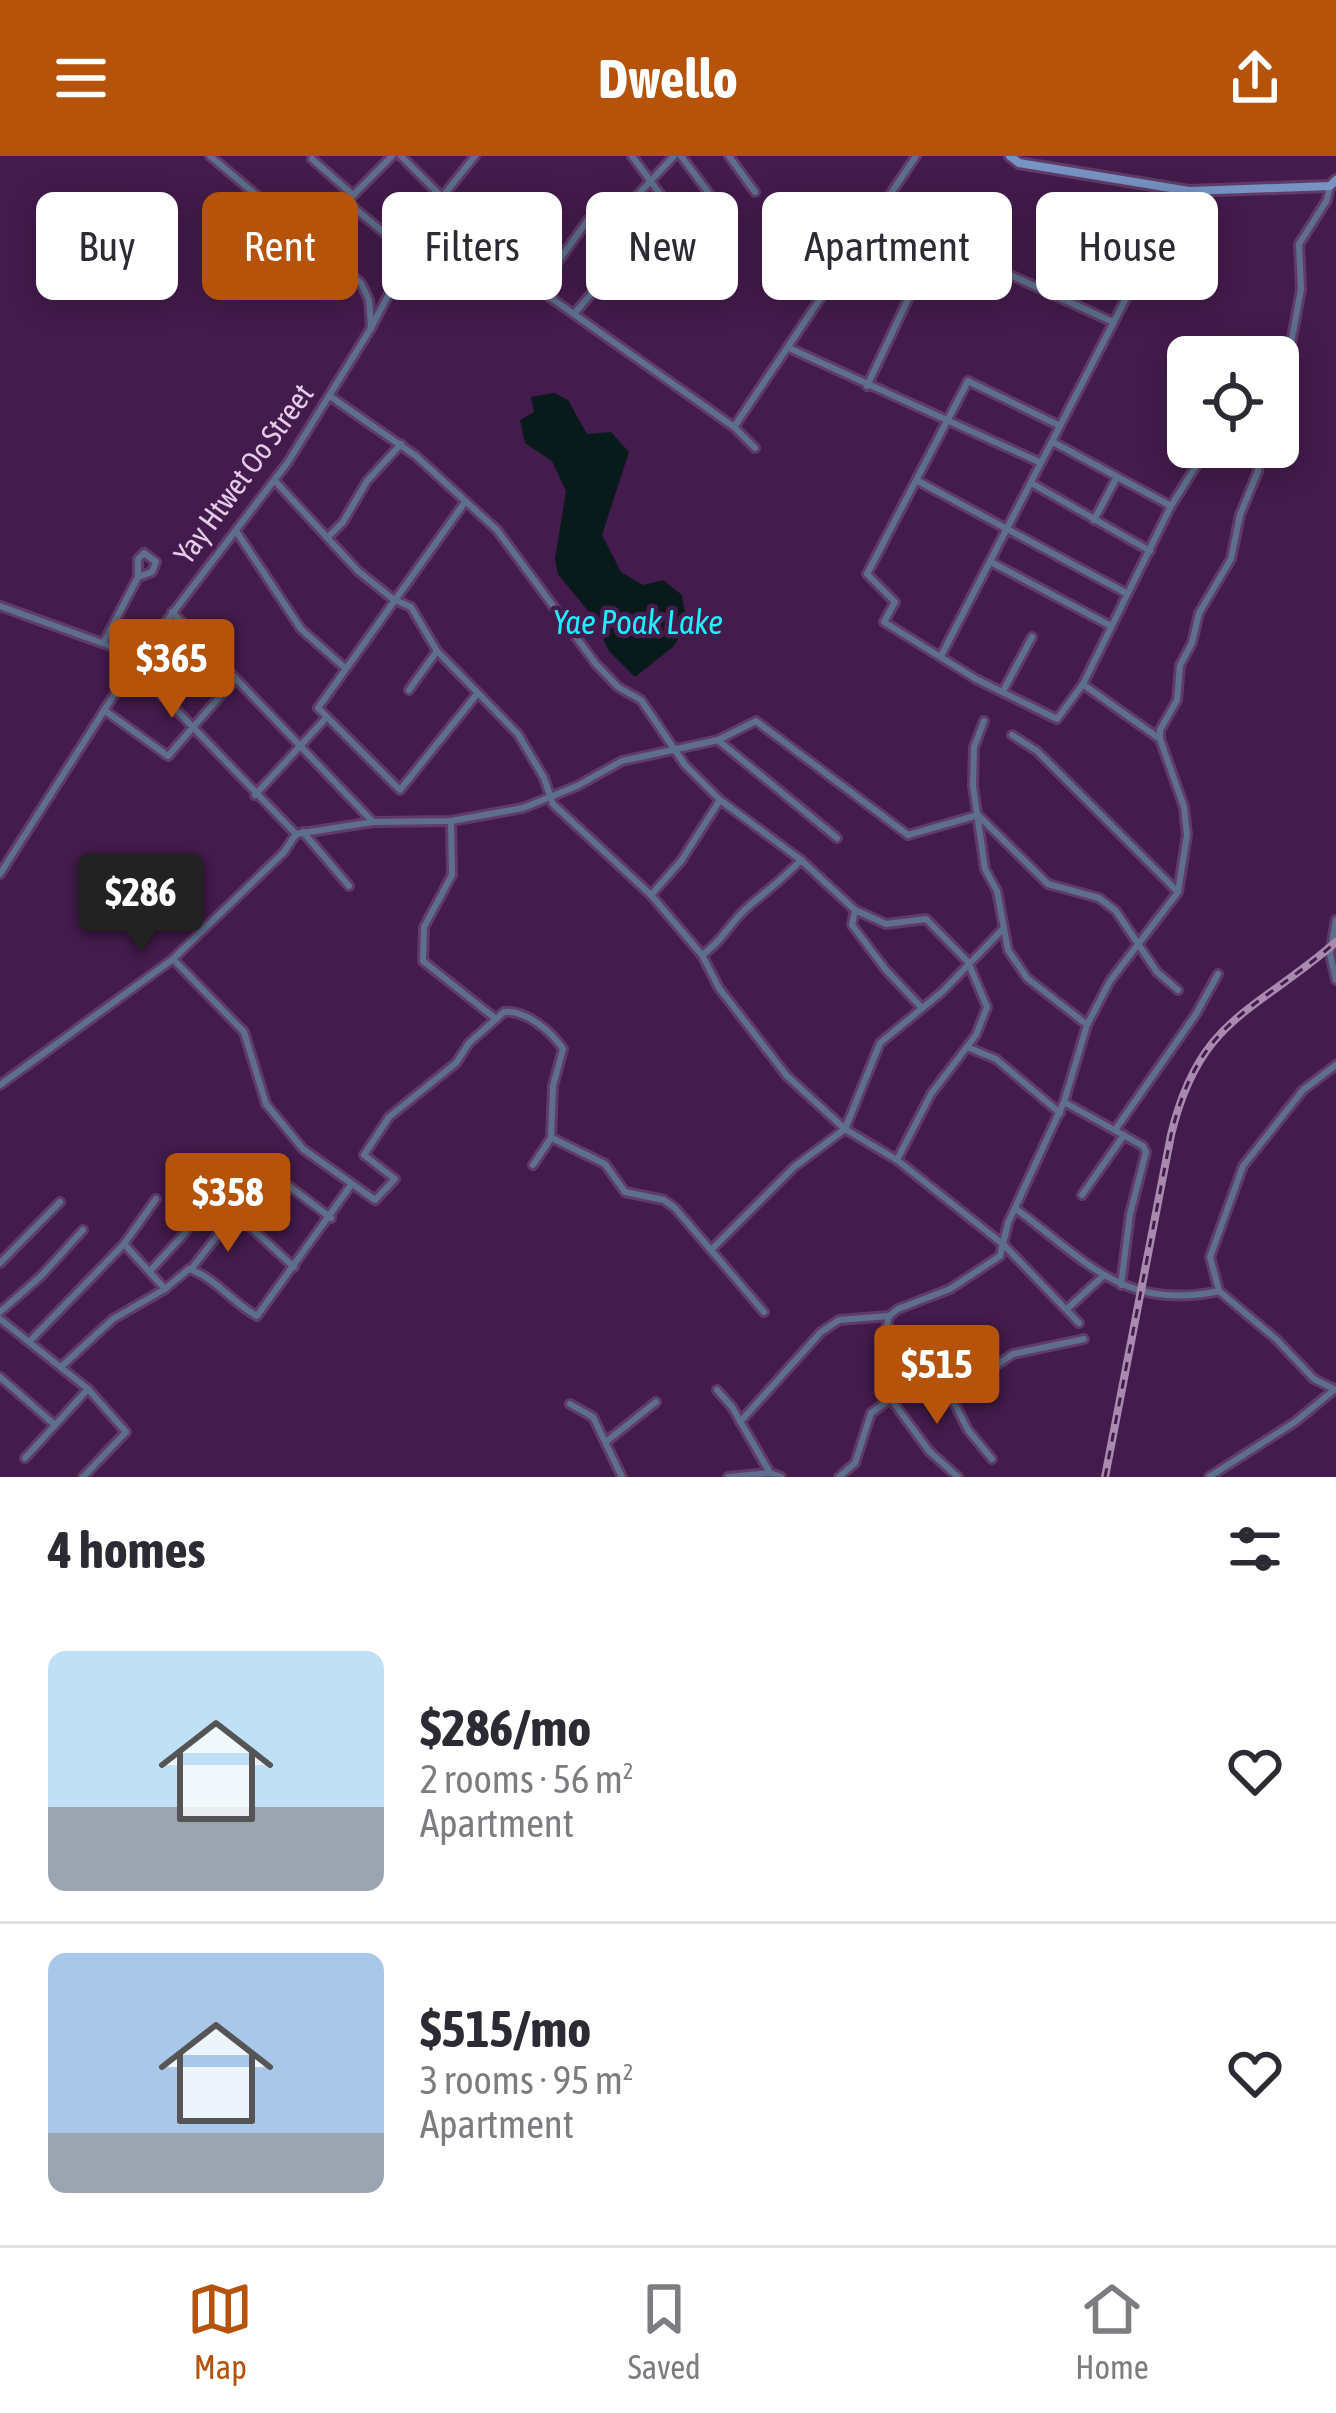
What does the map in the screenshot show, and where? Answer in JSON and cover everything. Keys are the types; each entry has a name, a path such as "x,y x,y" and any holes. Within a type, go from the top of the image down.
{"street":[{"path":"210,156 252,192"},
{"path":"357,192 396,156 436,192"},
{"name":"Yay Htwet Oo Street","path":"446,192 475,156"},
{"path":"632,156 658,192"},
{"path":"562,256 589,219 604,231 677,156 708,192"},
{"path":"729,156 754,191"},
{"path":"892,192 916,156"},
{"path":"1010,156 1019,163 1182,190 1333,183 1299,244 1301,290 1292,336"},
{"path":"312,160 343,192"},
{"path":"941,656 1182,190"},
{"path":"358,206 382,227"},
{"path":"1012,277 1113,322"},
{"path":"358,281 368,300 371,328"},
{"name":"Yay Htwet Oo Street","path":"0,874 139,656 275,481 331,397 386,300"},
{"path":"554,300 734,427 755,448"},
{"path":"574,314 586,300"},
{"path":"734,427 820,300"},
{"path":"867,386 908,300"},
{"path":"789,347 1039,462"},
{"path":"1058,425 971,381 963,387 867,574 895,602 884,622 976,680 1058,719 1083,684 1171,506 1195,468"},
{"path":"331,397 401,444 496,530 596,664 618,687 640,700 686,766 720,800 801,860 855,910 886,924 926,919 968,962 987,1007 984,1021 931,1094 897,1160"},
{"path":"1054,442 1171,506"},
{"path":"328,537 343,523 367,481 401,444"},
{"path":"740,1422 821,1332 839,1320 890,1316 988,1267 1000,1256 1015,1208 1060,1113 1088,1025 1110,981 1178,892 1187,835 1184,808 1160,730 1177,700 1180,665 1192,643 1199,613 1231,559 1240,515 1258,468"},
{"path":"1094,520 1117,477"},
{"path":"275,481 358,571 411,607 437,651 518,734 553,804 651,895 702,956 719,988 787,1076 845,1129 897,1160 1004,1245 1079,1323"},
{"path":"917,481 1127,593"},
{"path":"1032,484 1150,550"},
{"path":"464,502 319,704 326,718 400,790 477,694"},
{"path":"236,532 301,628 345,668"},
{"path":"991,562 1111,626"},
{"path":"104,642 138,577"},
{"path":"0,607 139,656"},
{"path":"171,611 373,822"},
{"path":"1003,692 1032,637"},
{"path":"409,690 437,651"},
{"path":"133,665 255,795 349,886"},
{"path":"104,710 168,756 235,679"},
{"path":"1083,684 1160,739"},
{"path":"255,795 326,718"},
{"path":"0,1085 173,959 299,833 373,822 451,821 523,808 622,761 718,740 755,721 908,835 978,814"},
{"path":"984,722 974,747 973,786 985,869 997,891 1002,930 1018,968 1088,1025"},
{"path":"1012,735 1037,751 1178,892"},
{"path":"718,740 837,838"},
{"path":"651,895 681,861 720,800"},
{"path":"978,814 1048,884 1106,903 1156,972 1178,990"},
{"path":"451,821 452,874 424,927 423,961 496,1019"},
{"path":"702,956 719,943 746,908 775,888 801,860"},
{"path":"855,910 852,925 862,941 922,1008"},
{"path":"1336,920 1330,954 1336,980"},
{"path":"712,1249 794,1167 845,1129 880,1043 1002,930"},
{"path":"173,959 244,1032 266,1104 303,1149 376,1201 395,1179 365,1158 365,1153 388,1117 456,1064 469,1043 504,1012 518,1012 560,1043 562,1054 553,1086 551,1138 533,1166"},
{"path":"1115,1130 1196,1014 1218,974"},
{"path":"967,1047 997,1059 1060,1113"},
{"path":"1209,1477 1295,1422 1335,1390 1314,1379 1219,1291 1210,1257 1243,1166 1303,1090 1336,1065"},
{"path":"1064,1102 1143,1146 1147,1157 1130,1214 1121,1285"},
{"path":"1082,1195 1124,1135"},
{"path":"551,1138 605,1164 625,1192 675,1208 764,1312"},
{"path":"150,1270 190,1226 225,1173"},
{"path":"269,1176 331,1218"},
{"path":"192,1268 257,1316 351,1186"},
{"path":"30,1341 124,1244 156,1199"},
{"path":"0,1263 61,1202"},
{"path":"1015,1208 1102,1277 1121,1285 1166,1294 1219,1291"},
{"path":"61,1367 112,1319 166,1289 192,1268 235,1213 294,1267"},
{"path":"83,1230 0,1316 88,1389 126,1432 83,1477"},
{"path":"124,1244 166,1289"},
{"path":"1067,1309 1102,1277"},
{"path":"890,1316 885,1336 907,1388"},
{"path":"839,1477 855,1463 871,1413 907,1388 946,1387 980,1376 1012,1354 1084,1339"},
{"path":"0,1377 55,1425"},
{"path":"946,1387 968,1430 992,1459"},
{"path":"25,1459 88,1389"},
{"path":"717,1390 770,1473"},
{"path":"891,1399 929,1451 958,1477"},
{"path":"607,1441 656,1402"},
{"path":"570,1404 593,1417 622,1477"},
{"path":"728,1477 770,1473 781,1477"}],"water":[{"name":"Yae Poak Lake","path":"554,393 568,400 587,434 611,432 629,452 602,535 621,572 643,585 663,580 682,595 687,625 673,647 635,677 608,650 597,622 558,574 555,559 566,491 552,461 525,443 520,420 534,412 531,397"}],"railway":[{"path":"1105,1477 1171,1135 1183,1096 1197,1065 1233,1021 1336,942"}]}
